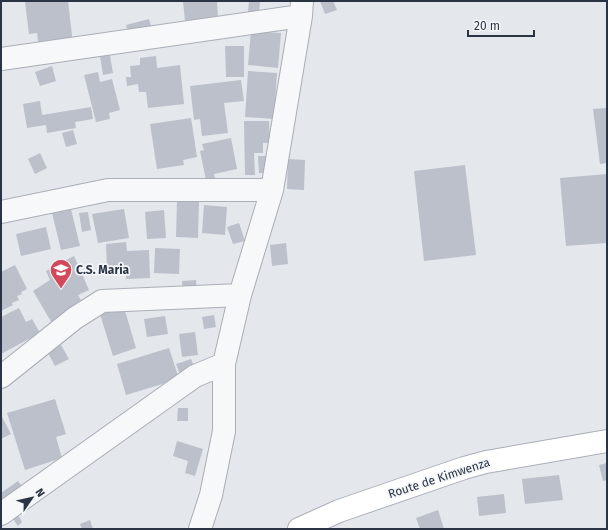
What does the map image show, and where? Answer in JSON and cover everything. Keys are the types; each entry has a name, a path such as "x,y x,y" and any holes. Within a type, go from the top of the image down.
{"street":[{"path":"1,59 301,9 272,190 240,295 224,364 224,431 211,495 200,529"},
{"path":"4,214 108,190 272,190"},
{"path":"1,377 75,318 102,301 240,295"},
{"path":"1,514 194,376 224,364"},
{"name":"Route de Kimwenza","path":"299,529 339,512 464,468 486,462 607,441"}],"building":[{"path":"68,1 73,44 39,48 37,33 29,34 25,2"},
{"path":"183,1 217,1 218,19 185,21"},
{"path":"249,1 260,1 259,13 248,12"},
{"path":"320,1 333,1 337,10 325,14"},
{"path":"149,19 153,32 130,39 126,25"},
{"path":"251,31 281,33 278,68 248,65"},
{"path":"225,46 244,46 244,77 226,77"},
{"path":"110,55 113,73 103,75 100,56"},
{"path":"156,56 157,68 180,65 184,104 148,108 146,92 139,92 138,84 127,86 126,77 131,77 130,66 140,65 140,58"},
{"path":"52,66 56,81 40,86 35,72"},
{"path":"248,71 277,73 274,119 245,117"},
{"path":"98,72 100,82 112,79 120,110 109,113 110,119 96,122 84,75"},
{"path":"241,80 244,101 224,103 228,133 202,136 200,119 194,120 190,86"},
{"path":"40,101 42,115 91,107 93,119 75,122 76,128 47,133 46,125 27,128 23,104"},
{"path":"607,108 607,163 600,164 593,109"},
{"path":"191,118 197,157 183,160 184,165 157,169 150,124"},
{"path":"244,121 269,121 270,143 263,143 263,153 254,153 255,175 245,175"},
{"path":"73,130 77,144 66,147 62,133"},
{"path":"231,138 237,169 214,174 215,178 206,180 200,151 204,150 202,144"},
{"path":"40,153 47,168 35,174 28,159"},
{"path":"258,156 268,156 269,173 259,173"},
{"path":"288,159 305,160 304,190 287,189"},
{"path":"465,165 476,255 424,261 414,171"},
{"path":"607,174 607,243 566,246 560,178"},
{"path":"177,200 199,201 198,238 176,237"},
{"path":"204,205 227,207 225,235 202,233"},
{"path":"71,209 80,246 61,250 52,213"},
{"path":"124,209 129,238 98,243 92,214"},
{"path":"164,210 166,238 147,239 145,212"},
{"path":"88,212 91,230 82,232 79,213"},
{"path":"239,223 245,241 233,244 227,227"},
{"path":"46,227 51,249 21,256 16,234"},
{"path":"126,242 127,251 149,250 150,278 126,279 126,267 107,268 106,244"},
{"path":"286,243 288,264 272,266 270,245"},
{"path":"155,248 180,249 179,274 154,273"},
{"name":"C.S. Maria","path":"74,256 89,290 78,295 83,304 53,325 33,291 50,280 46,271"},
{"path":"15,265 27,289 21,292 22,294 17,296 19,300 1,311 1,272"},
{"path":"196,280 197,294 183,295 182,281"},
{"path":"123,304 136,348 113,356 99,311"},
{"path":"19,308 26,322 32,319 40,333 1,354 1,317"},
{"path":"214,315 216,327 204,329 202,317"},
{"path":"165,316 168,334 147,337 144,319"},
{"path":"195,332 198,355 182,357 179,334"},
{"path":"61,345 69,359 55,366 48,353"},
{"path":"169,348 179,379 126,395 117,364"},
{"path":"191,359 196,371 181,377 176,364"},
{"path":"55,399 66,434 56,437 62,458 25,470 7,413"},
{"path":"178,408 188,408 188,421 177,421"},
{"path":"1,415 11,434 1,439"},
{"path":"177,441 203,449 195,476 185,473 188,461 173,456"},
{"path":"607,463 607,480 603,481 599,465"},
{"path":"559,475 563,500 525,504 522,479"},
{"path":"18,481 24,489 6,503 1,497 1,493"},
{"path":"504,494 506,513 479,516 477,497"},
{"path":"438,510 444,529 420,529 416,518"},
{"path":"18,515 22,522 18,526 13,519"},
{"path":"90,520 93,529 82,529 80,524"}],"place":[{"name":"C.S. Maria","path":"61,290"}]}
